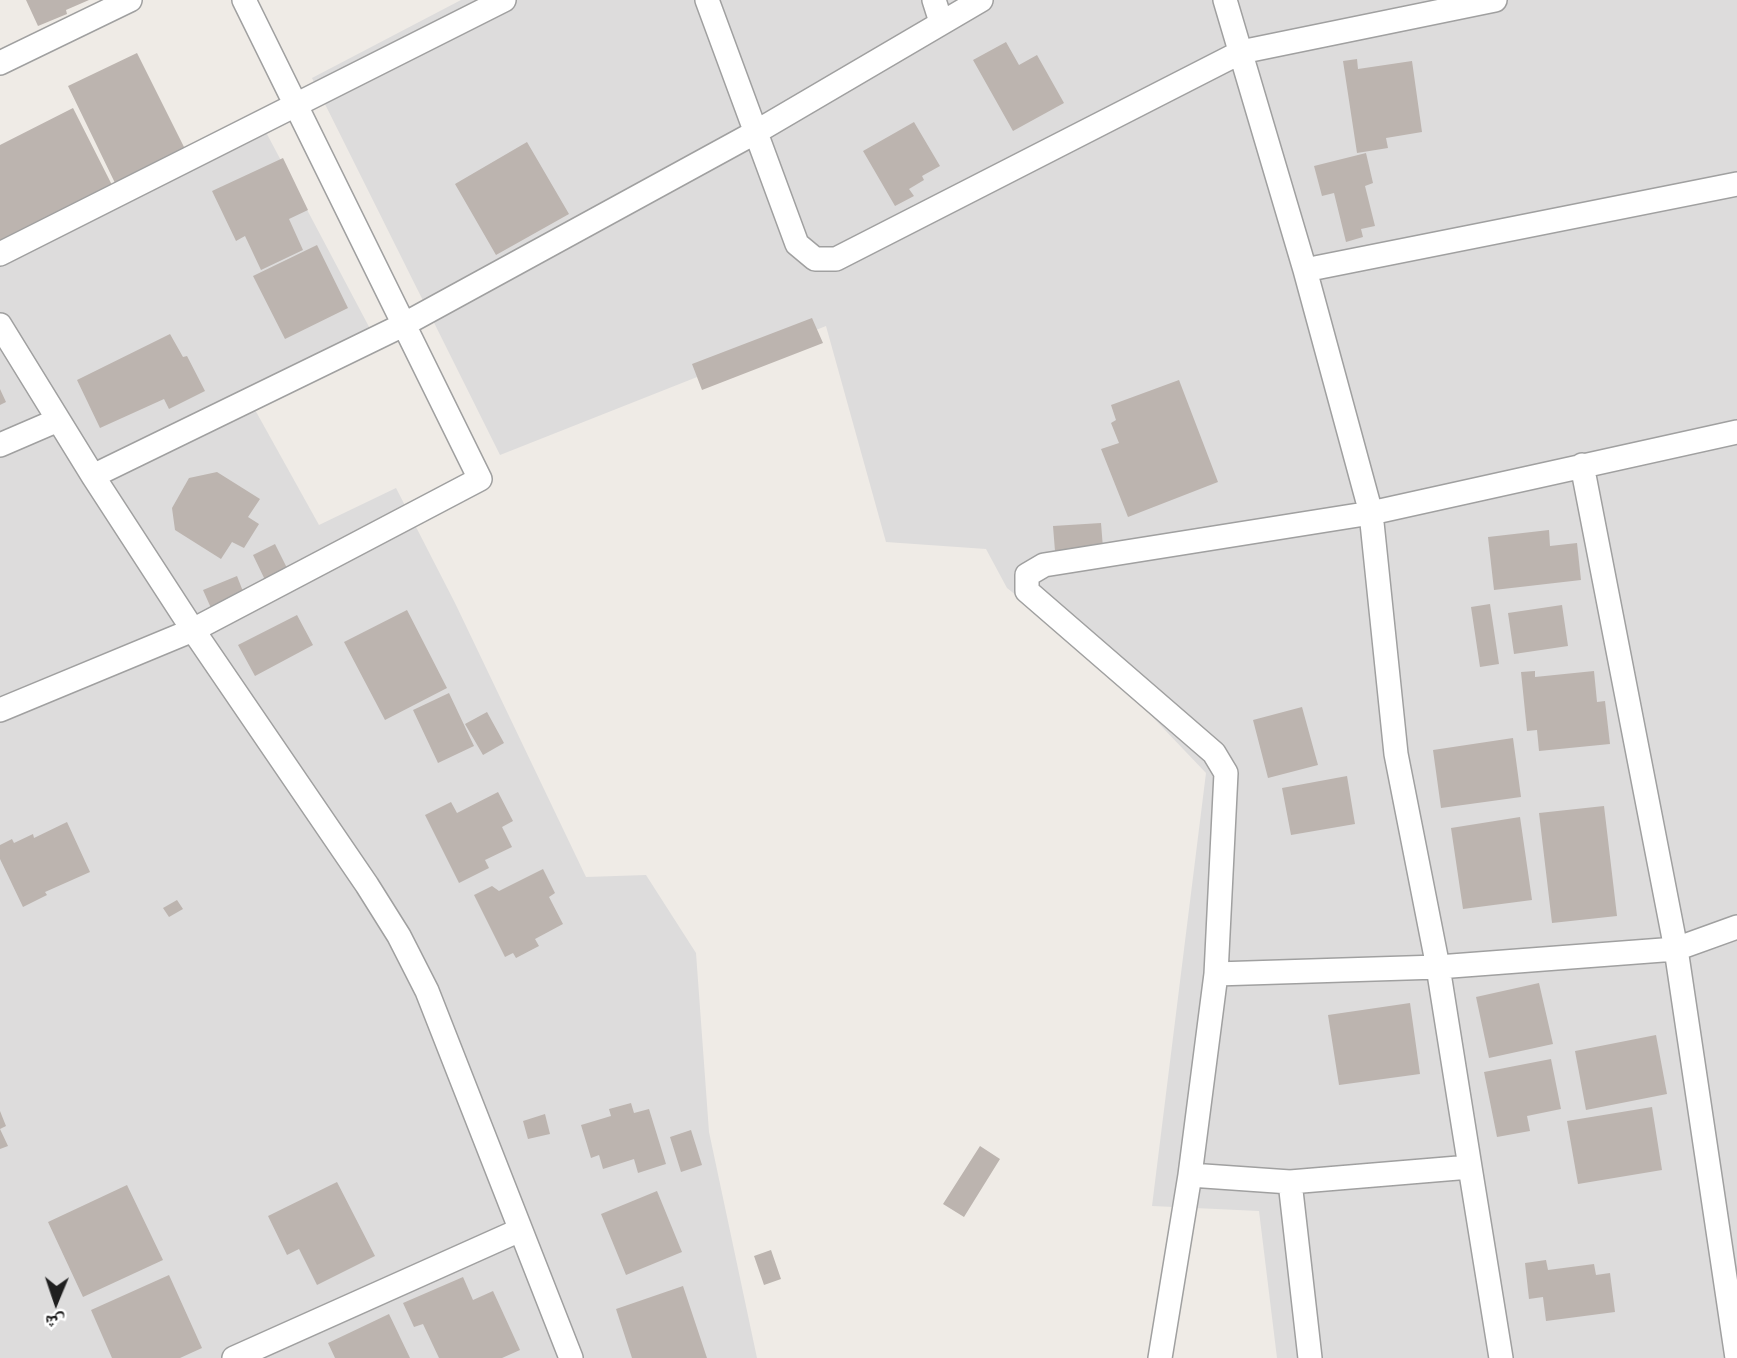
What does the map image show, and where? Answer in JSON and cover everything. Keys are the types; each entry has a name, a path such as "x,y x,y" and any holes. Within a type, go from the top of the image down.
{"street":[{"path":"0,63 130,0"},
{"path":"0,710 193,630 480,480 244,0"},
{"path":"0,254 504,0"},
{"path":"708,0 797,244 815,259 836,260 1241,52 1495,0"},
{"path":"93,476 403,325 756,132 938,11 981,0"},
{"path":"1225,0 1305,270 1371,513 1396,754 1438,967 1501,1358"},
{"path":"1305,270 1737,184"},
{"path":"0,325 93,476 193,630 368,885 399,936 427,991 571,1358"},
{"path":"0,445 58,420"},
{"path":"1160,1358 1190,1175 1216,975 1226,773 1214,753 1027,591 1027,575 1044,565 1371,513 1737,432"},
{"path":"1582,465 1676,949 1737,1358"},
{"path":"1216,975 1438,967 1676,949 1737,927"},
{"path":"1190,1175 1290,1182 1470,1167"},
{"path":"1290,1182 1310,1358"},
{"path":"233,1358 520,1230"}],"shaded area":[{"path":"461,0 1737,0 1737,1358 1277,1358 1259,1211 1152,1206 1206,773 1100,662 1007,588 986,549 886,542 826,326 500,455 312,78"},
{"path":"259,119 376,340 254,408 319,525 396,488 455,603 586,877 646,875 696,953 709,1132 757,1358 0,1358 0,249"}],"building":[{"path":"26,0 89,0 66,10 67,14 38,26"},
{"path":"1006,42 1019,65 1037,55 1064,103 1013,131 973,60"},
{"path":"137,53 185,149 115,183 68,86"},
{"path":"1357,59 1358,69 1412,61 1422,132 1386,138 1388,148 1357,153 1343,61"},
{"path":"73,108 112,185 0,241 0,145"},
{"path":"914,122 940,166 922,176 924,180 909,189 914,196 895,206 863,151"},
{"path":"527,142 569,214 496,255 455,184"},
{"path":"1366,153 1373,183 1365,186 1375,226 1361,229 1363,237 1346,242 1334,193 1322,196 1314,166"},
{"path":"283,158 308,210 289,219 303,250 261,270 245,236 236,241 212,191"},
{"path":"317,245 348,308 285,339 253,276"},
{"path":"812,318 823,343 702,390 692,364"},
{"path":"170,334 183,357 187,356 205,391 169,409 164,399 100,428 77,380"},
{"path":"1179,380 1218,482 1128,517 1101,449 1119,443 1111,423 1116,420 1111,405"},
{"path":"0,389 6,402 0,405"},
{"path":"217,472 260,499 248,517 259,524 244,548 232,542 221,559 175,530 172,508 189,478"},
{"path":"1101,523 1103,548 1055,551 1053,526"},
{"path":"1549,530 1550,546 1577,543 1581,580 1494,590 1488,537"},
{"path":"275,544 288,570 266,582 253,555"},
{"path":"237,576 244,594 211,608 203,590"},
{"path":"1490,604 1499,664 1480,667 1471,607"},
{"path":"1562,605 1568,646 1514,654 1508,613"},
{"path":"407,610 447,688 385,720 344,642"},
{"path":"297,615 313,645 255,676 238,645"},
{"path":"1535,671 1535,677 1594,671 1597,702 1605,701 1610,744 1539,751 1537,730 1527,731 1521,672"},
{"path":"449,693 474,746 438,763 413,710"},
{"path":"1302,707 1318,765 1268,778 1253,720"},
{"path":"487,712 504,743 483,755 465,724"},
{"path":"1513,738 1521,797 1441,808 1433,750"},
{"path":"1347,776 1355,824 1291,835 1282,788"},
{"path":"498,792 513,821 502,827 512,847 485,860 489,868 459,883 425,815 451,802 457,813"},
{"path":"1604,806 1617,916 1552,923 1539,813"},
{"path":"1520,817 1532,900 1463,909 1451,828"},
{"path":"67,822 90,872 45,892 47,895 23,907 0,859 0,845 12,839 14,843 33,834 34,838"},
{"path":"543,869 555,893 549,897 563,924 535,939 539,946 516,958 513,953 505,957 474,895 492,886 499,891"},
{"path":"177,900 183,909 169,917 163,908"},
{"path":"1539,983 1553,1044 1489,1058 1476,997"},
{"path":"1410,1003 1420,1074 1339,1085 1328,1015"},
{"path":"1656,1035 1667,1094 1586,1110 1575,1051"},
{"path":"1551,1059 1561,1109 1527,1116 1530,1131 1497,1137 1484,1072"},
{"path":"631,1103 634,1113 649,1109 666,1164 638,1173 634,1159 603,1169 599,1155 591,1158 581,1125 611,1116 609,1109"},
{"path":"1652,1107 1662,1170 1578,1184 1567,1121"},
{"path":"0,1111 6,1126 0,1129"},
{"path":"545,1114 550,1134 528,1139 523,1121"},
{"path":"0,1129 8,1146 0,1149"},
{"path":"691,1130 702,1165 681,1172 670,1137"},
{"path":"980,1146 1000,1159 964,1217 943,1204"},
{"path":"337,1182 375,1256 317,1285 299,1249 287,1255 268,1216"},
{"path":"127,1185 163,1260 83,1297 48,1222"},
{"path":"657,1191 682,1252 626,1275 601,1214"},
{"path":"771,1250 781,1279 764,1285 754,1256"},
{"path":"1546,1260 1548,1270 1594,1264 1596,1275 1610,1273 1615,1312 1546,1321 1543,1297 1529,1299 1525,1263"},
{"path":"169,1275 202,1348 180,1358 112,1358 91,1310"},
{"path":"463,1277 473,1300 493,1291 520,1350 502,1358 439,1358 423,1324 414,1327 403,1303"},
{"path":"683,1286 707,1358 632,1358 616,1309"},
{"path":"389,1314 410,1358 335,1358 328,1343"}]}
